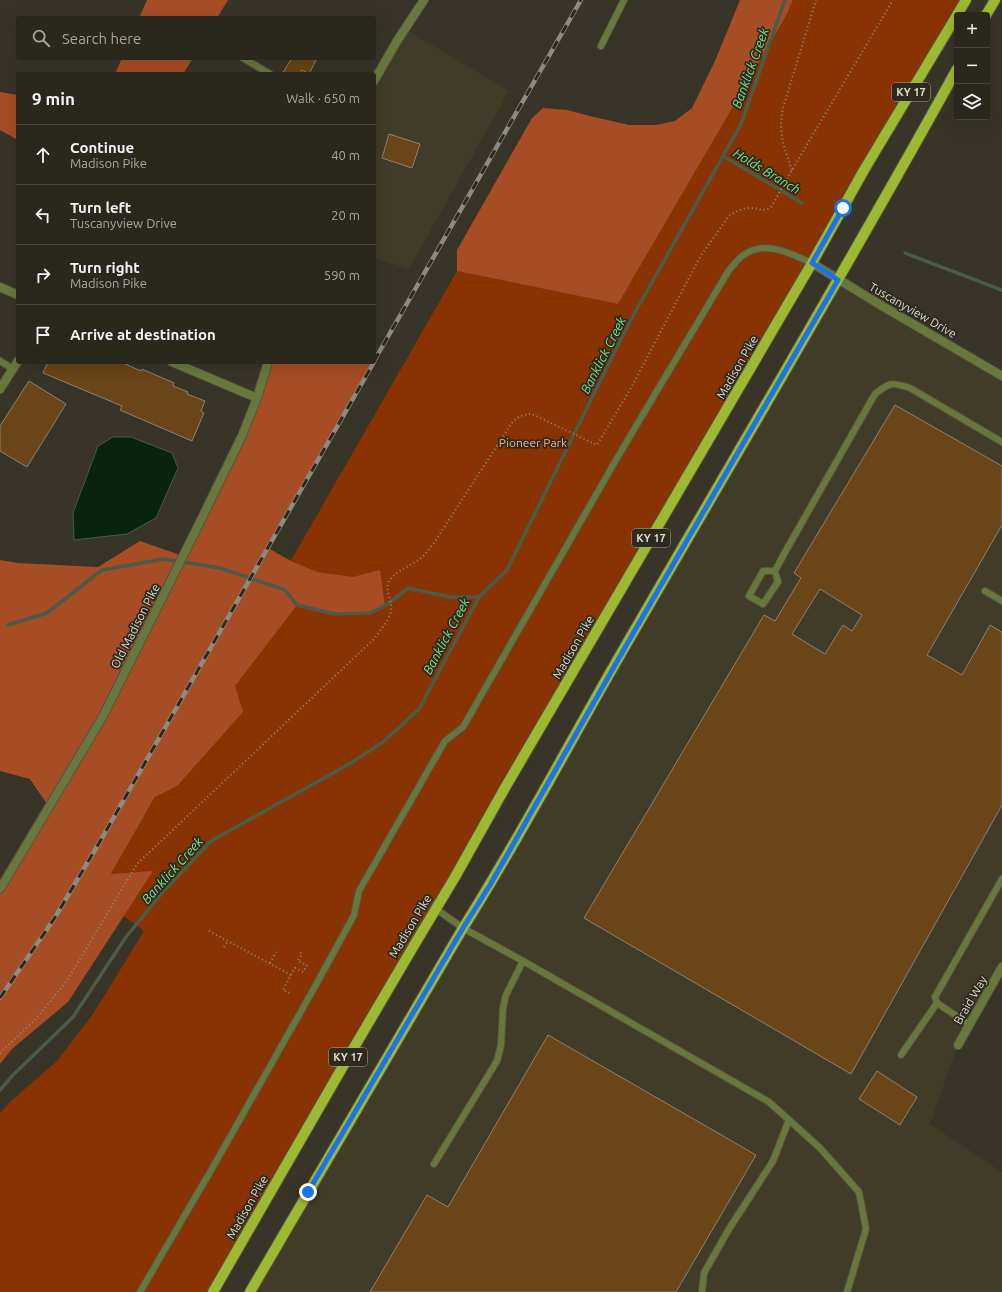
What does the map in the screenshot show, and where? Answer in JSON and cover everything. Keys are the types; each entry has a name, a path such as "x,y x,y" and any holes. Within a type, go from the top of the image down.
{"main road":[{"name":"Madison Pike","path":"959,12 966,0"},
{"path":"988,12 995,0"},
{"name":"Madison Pike","path":"213,1292 346,1061 455,878 510,780 812,263 864,170 954,20"},
{"name":"KY 17","path":"250,1292 463,928 490,885 638,623 838,280 954,74"}],"street":[{"path":"376,78 397,41 424,0"},
{"name":"Tuscanyview Drive","path":"812,263 838,280 1002,376"},
{"path":"0,287 16,294"},
{"path":"0,389 16,364"},
{"path":"177,364 257,398"},
{"name":"Old Madison Pike","path":"0,889 102,718 242,436 257,398 267,364"},
{"name":"Braid Way","path":"958,1045 1002,968"}],"lane":[{"path":"601,46 624,0"},
{"path":"246,60 267,72"},
{"path":"140,1292 217,1160 317,983 354,915 359,892 441,748 445,742 463,727 620,453 729,270 742,256 756,249 770,248 783,250 812,263"},
{"path":"0,361 13,369"},
{"path":"775,571 763,571 748,596 763,604 778,582 775,571 875,394 886,385 897,384 910,388 1002,442"},
{"path":"985,591 1002,601"},
{"path":"970,1025 937,1003 934,997 1002,878"},
{"path":"436,909 463,928 769,1102 818,1147 858,1192 866,1229 847,1292"},
{"path":"434,1164 497,1061 501,1045 504,1001 523,961"},
{"path":"901,1055 937,1003"},
{"path":"702,1292 704,1273 729,1229 773,1161 789,1120"}],"path":[{"path":"792,170 781,137 780,121 782,108 816,0"},
{"path":"0,1053 36,1019 66,982 137,864 375,638 389,618 391,607 387,586 388,582 394,576 421,558 434,543 513,421 525,414 532,414 597,444 631,388 700,257 729,216 743,208 763,210 772,206 893,0"},
{"path":"209,930 291,974"},
{"path":"224,947 228,941"},
{"path":"270,963 276,952"},
{"path":"290,993 283,990 291,974 295,968 303,972 307,965 298,961 302,954 299,952"}],"shaded area":[{"path":"147,0 228,0 218,16 140,16"},
{"path":"740,0 793,0 787,14 618,304 457,271 457,250 532,118 543,108 567,110 629,125 656,125 675,121 692,108 715,61"},
{"path":"405,29 509,91 409,269 376,259 376,78"},
{"path":"121,60 192,60 184,72 116,72"},
{"path":"0,92 16,95 16,139 0,130"},
{"path":"838,280 1002,376 1002,967 958,1045 930,1124 1002,1172 1002,1292 250,1292"},
{"path":"267,364 373,364 268,548 291,561 317,572 353,577 380,570 385,606 370,613 334,614 297,605 235,686 243,712 177,786 155,797 111,874 153,871 68,1002 12,1049 0,1064 0,889 49,807 30,779 0,771 0,560 18,563 98,567 140,541 183,556 242,436"},
{"path":"113,437 131,437 172,453 178,468 156,518 127,534 74,540 73,513 98,446"}],"green space":[{"name":"Pioneer Park","path":"793,0 966,0 959,12 954,12 954,21 213,1292 0,1292 0,1113 12,1100 57,1061 93,1014 144,931 98,897 457,271 618,304 787,14"}],"building":[{"path":"291,60 316,60 310,72 302,70 301,72 283,72"},
{"path":"389,134 420,144 412,168 382,158"},
{"path":"47,364 125,364 141,371 142,369 174,383 173,386 188,392 187,394 205,401 201,411 204,413 192,441 120,410 122,406 43,373"},
{"path":"29,381 66,404 27,467 0,451 0,426"},
{"path":"895,405 1002,466 1002,525 927,655 962,675 990,625 1002,632 1002,805 851,1074 584,918 764,615 775,621 801,578 794,573","holes":["820,589 862,615 852,631 843,625 825,654 792,634"]},
{"path":"548,1035 756,1155 676,1292 370,1292 427,1195 448,1207"},
{"path":"877,1071 917,1097 900,1125 859,1099"}],"waterway":[{"name":"Banklick Creek","path":"0,1090 13,1075 73,1017 126,937 163,892 211,841 351,763 383,742 419,709 479,597 507,570 629,323 741,124 785,0"},
{"name":"Holds Branch","path":"723,156 802,203"},
{"name":"Holds Branch","path":"905,253 1002,290"},
{"path":"8,625 47,613 102,570 164,559 220,568 285,590 297,605 334,614 370,613 385,606 408,588 450,597 479,597"}],"railway":[{"path":"376,358 581,0"},
{"path":"0,998 54,919 102,838 373,364"}],"route":[{"path":"308,1192 463,928 490,885 635,630 838,280 812,263 843,208"}]}
